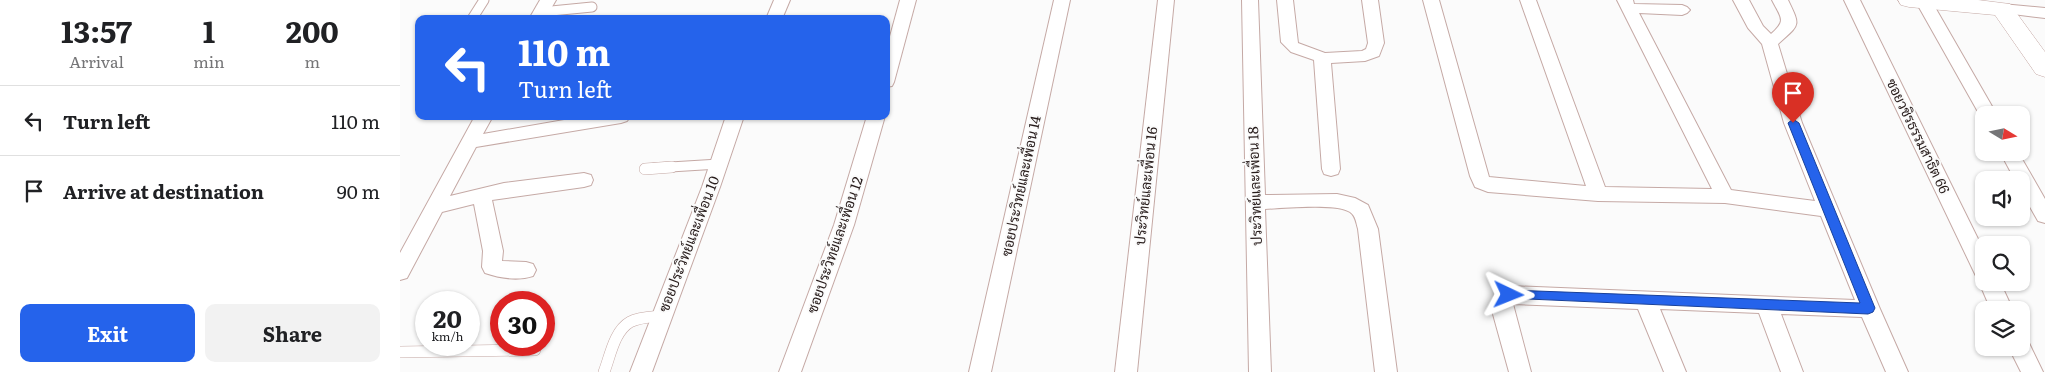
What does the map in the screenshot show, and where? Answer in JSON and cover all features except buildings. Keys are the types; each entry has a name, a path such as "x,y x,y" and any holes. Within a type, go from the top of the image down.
{"street":[{"path":"776,15 782,0"},
{"path":"890,67 908,0"},
{"name":"ซอยประวิทย์และเพื่อน 14","path":"980,372 1062,0"},
{"name":"ประวิทย์และเพื่อน 16","path":"1126,372 1166,0"},
{"name":"ประวิทย์และเพื่อน 18","path":"1250,0 1260,372"},
{"path":"1285,0 1289,42 1293,48 1301,52 1320,55 1322,58 1365,56 1373,52 1376,43 1370,0"},
{"path":"1431,0 1452,83 1482,182 1496,187 1598,194 1725,196 1829,210"},
{"path":"1528,0 1598,194"},
{"path":"1741,0 1756,28 1770,43 1793,123 1868,308 1897,372"},
{"path":"1770,43 1789,26 1790,20 1780,0"},
{"name":"ซอยวชิรธรรมสาธิต 66","path":"1852,0 1975,253"},
{"path":"2041,0 2045,4"},
{"path":"1916,1 2045,13"},
{"path":"1916,1 1982,106"},
{"path":"1627,4 1725,196"},
{"path":"1627,4 1682,10"},
{"path":"2002,9 2045,69"},
{"path":"1322,58 1331,169"},
{"path":"400,272 482,120"},
{"path":"470,142 599,120"},
{"name":"ซอยประวิทย์และเพื่อน 10","path":"641,372 734,120"},
{"name":"ซอยประวิทย์และเพื่อน 12","path":"790,372 844,225 875,120"},
{"path":"2014,161 2045,216"},
{"path":"435,207 504,190 584,180"},
{"path":"482,196 493,251 492,267 499,270 526,270"},
{"path":"1256,202 1340,201 1355,205 1363,212 1368,229 1386,372"},
{"path":"1520,372 1502,306 1503,298 1509,295 1868,308"},
{"path":"1645,300 1675,372"},
{"path":"1766,304 1792,372"}],"lane":[{"path":"475,15 484,0"},
{"path":"542,10 592,7"},
{"path":"645,169 719,164"},
{"path":"604,372 620,334 626,326 631,322 662,316"},
{"path":"400,352 490,351"}],"route":[{"path":"1509,295 1868,308 1793,123"}]}
